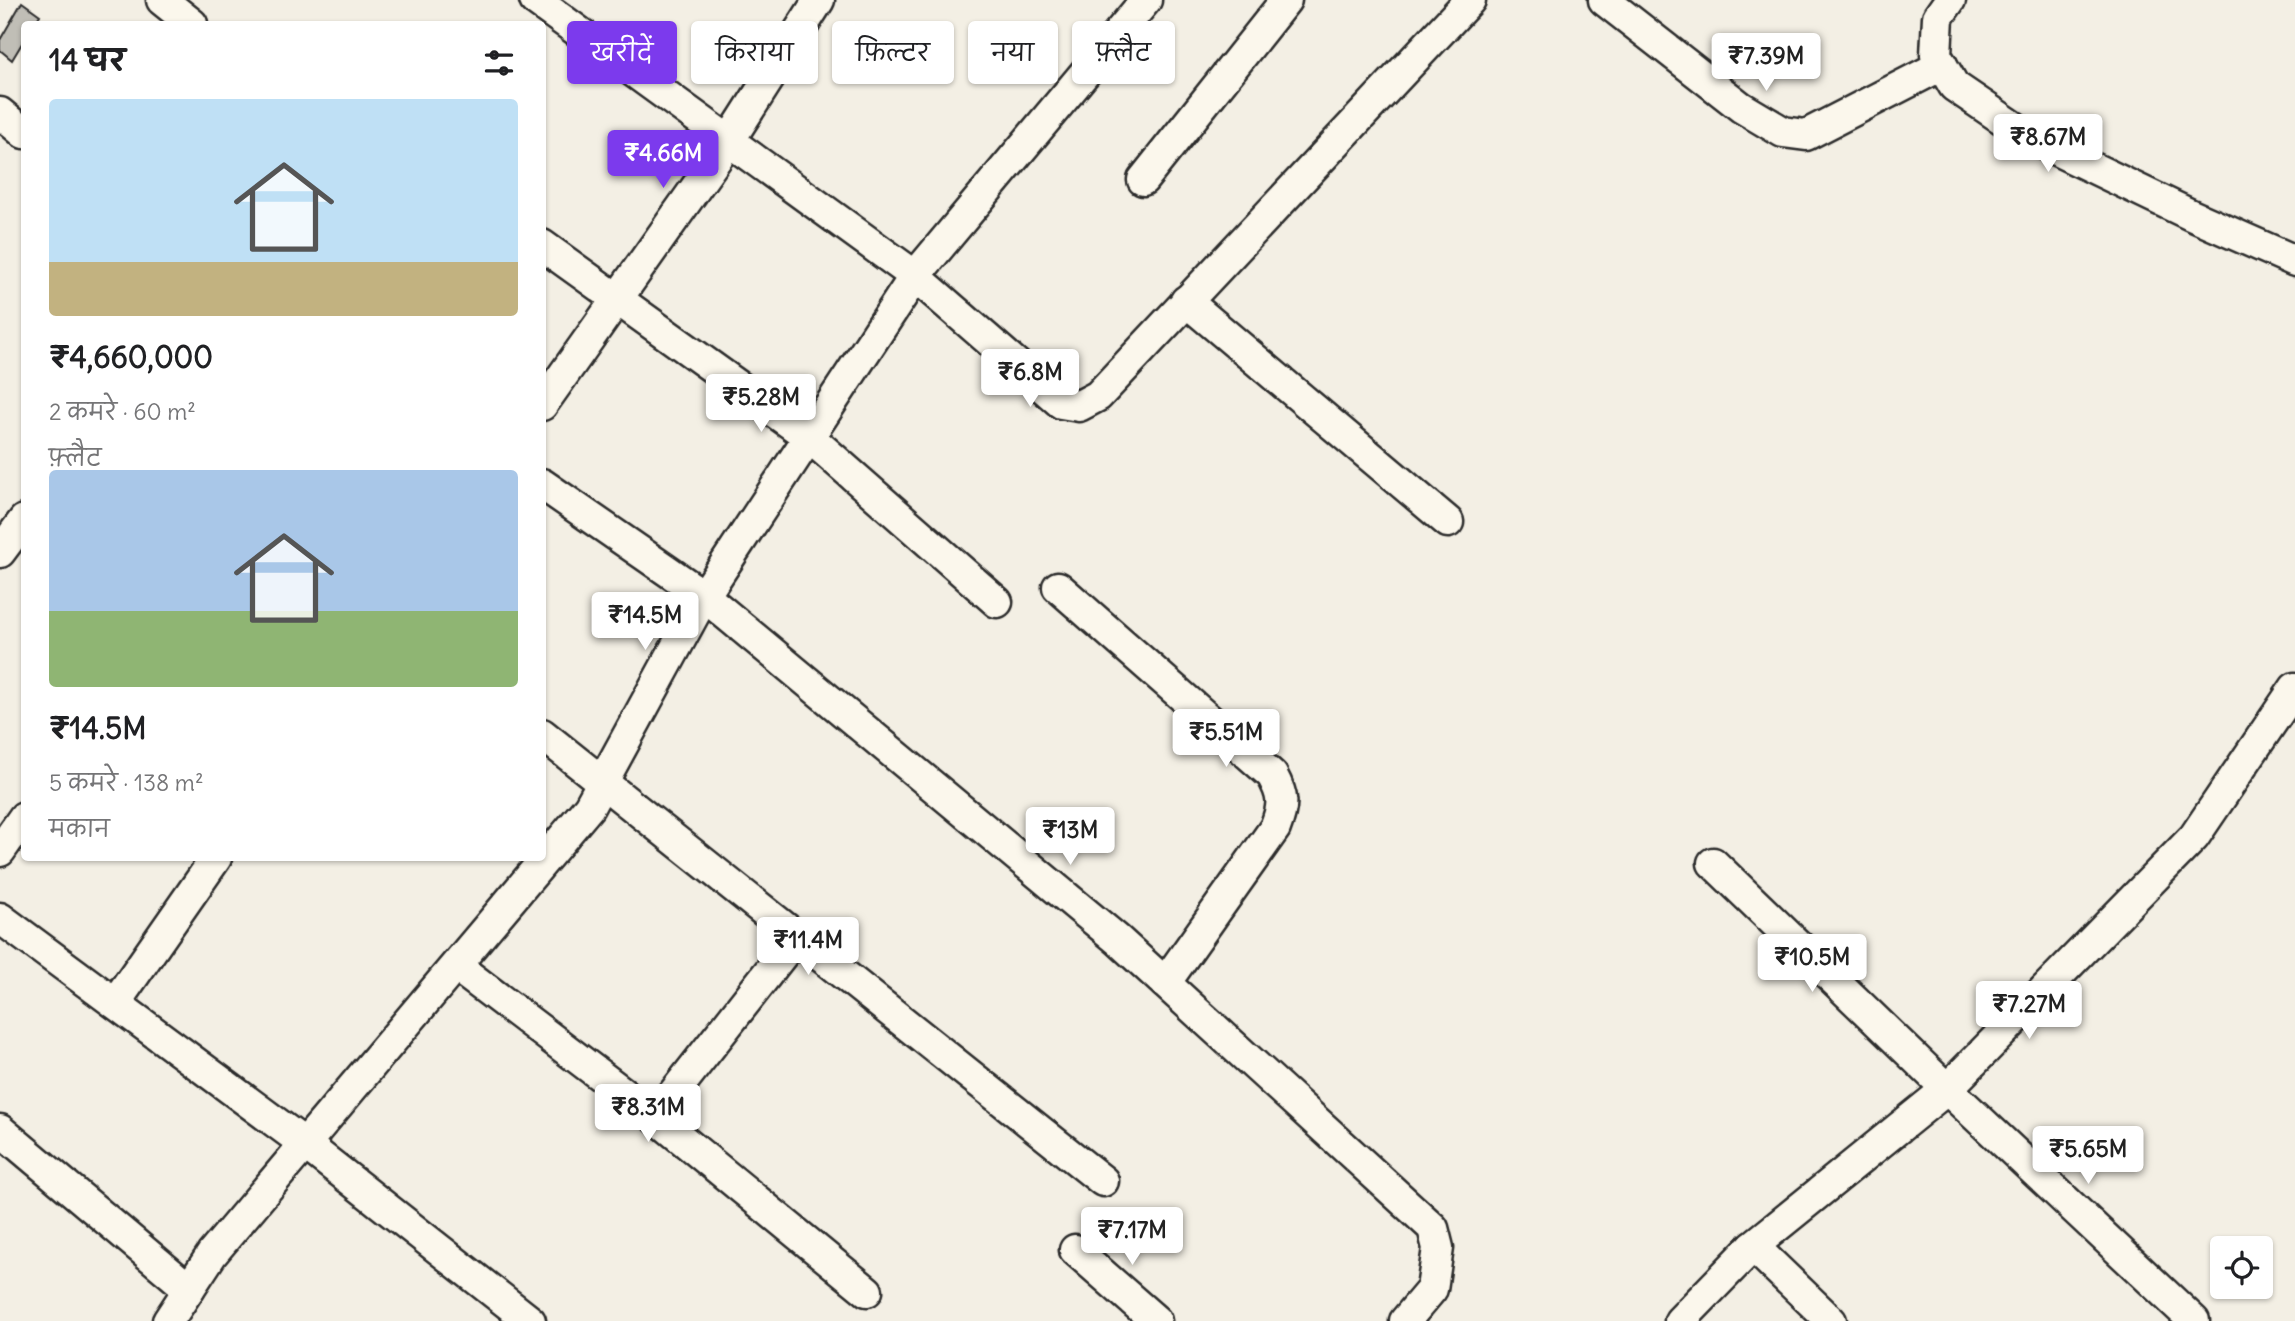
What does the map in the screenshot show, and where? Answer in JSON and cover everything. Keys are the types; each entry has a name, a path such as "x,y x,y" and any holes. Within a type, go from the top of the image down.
{"street":[{"path":"162,0 188,21"},
{"path":"535,0 915,276 1060,403 1079,406 1098,396 1470,0"},
{"path":"546,399 729,141 819,0"},
{"path":"546,858 589,807 704,596 915,276 1146,0"},
{"path":"1143,180 1286,0"},
{"path":"1604,0 1741,107 1783,132 1806,135 1942,65"},
{"path":"1935,6 1936,55 1954,86 2029,136 2191,215 2295,261"},
{"path":"0,113 21,130"},
{"path":"546,249 807,436 998,602"},
{"path":"1185,301 1448,522"},
{"path":"546,487 704,596 1118,940 1433,1228 1438,1248 1432,1289 1405,1321"},
{"path":"0,552 21,524"},
{"path":"1058,587 1272,775 1281,792 1282,811 1275,828 1165,983"},
{"path":"1680,1321 1753,1246 1947,1089 2194,837 2295,688"},
{"path":"546,737 1103,1181"},
{"path":"0,851 21,821"},
{"path":"115,1003 214,861"},
{"path":"168,1321 212,1254 544,861"},
{"path":"1713,863 1947,1089 2194,1321"},
{"path":"0,918 305,1144 530,1321"},
{"path":"655,1117 797,936"},
{"path":"456,966 655,1117 867,1291"},
{"path":"3,1138 189,1289"},
{"path":"1753,1246 1831,1321"},
{"path":"1075,1251 1156,1321"}],"building":[{"path":"22,2 40,15 36,21 21,21 21,45 12,60 0,50 0,40"}]}
